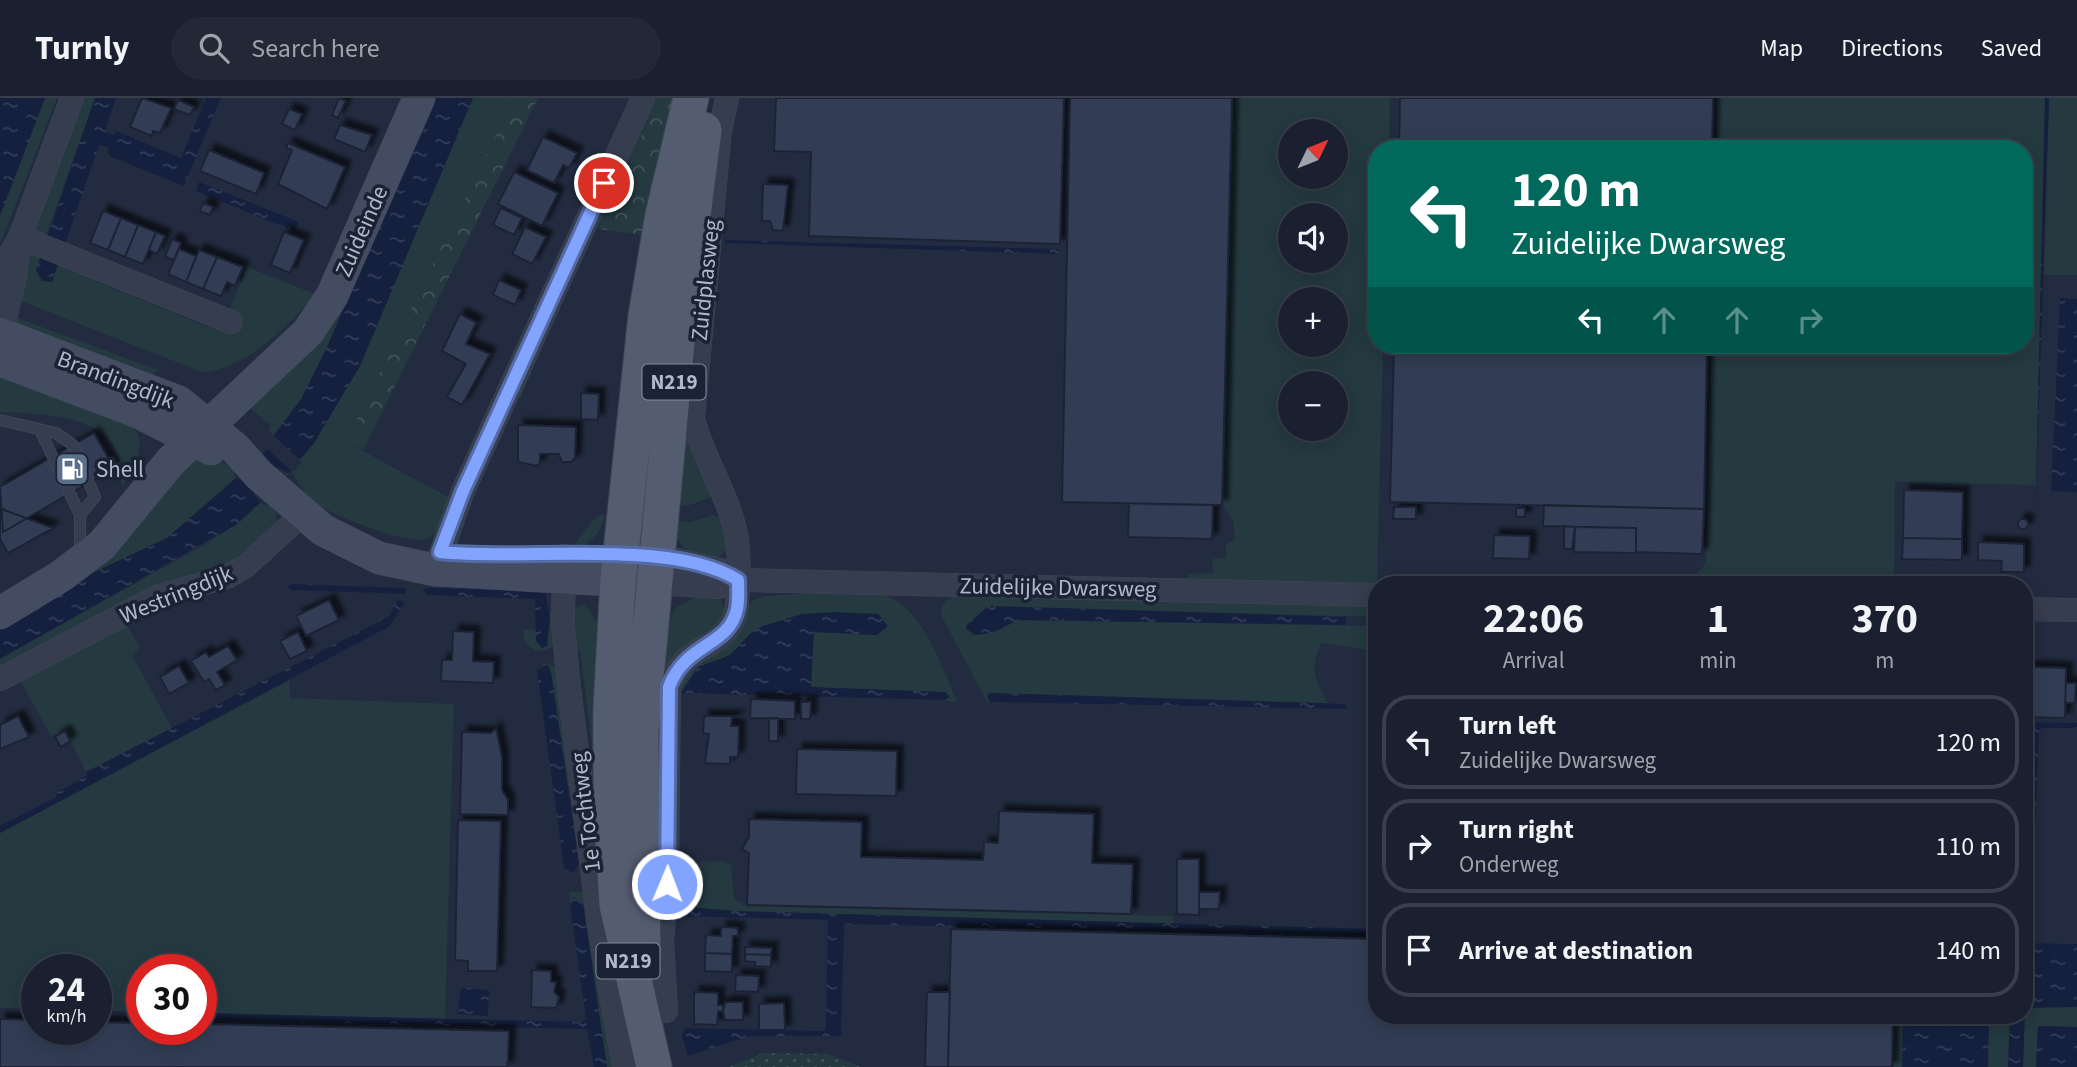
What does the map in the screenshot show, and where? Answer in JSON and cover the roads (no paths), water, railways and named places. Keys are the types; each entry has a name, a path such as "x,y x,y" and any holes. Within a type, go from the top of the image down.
{"main road":[{"name":"Zuidplasweg","path":"620,568 646,316 663,215 691,98"},
{"name":"Zuidplasweg","path":"657,570 678,332 709,98"},
{"name":"1e Tochtweg","path":"620,568 611,710 611,808 617,905 625,948 655,1013"},
{"name":"1e Tochtweg","path":"654,1067 655,1013 640,758 657,570"}],"street":[{"path":"1,342 15,277 72,98"},
{"name":"Zuideinde","path":"0,613 80,563 110,538 189,425 255,363 285,352 308,332 332,296 419,98"},
{"path":"437,561 463,491 643,98"},
{"name":"Zuidplasweg","path":"727,98 720,131 693,418 699,443 737,537 738,580"},
{"path":"27,240 231,322"},
{"path":"0,272 27,240"},
{"name":"Brandingdijk","path":"1,342 115,402 189,425 261,476"},
{"name":"Zuidelijke Dwarsweg","path":"261,476 332,536 396,563 437,561 657,570 719,587 738,580 1368,595"},
{"name":"Westringdijk","path":"0,679 159,596 227,577 246,566 304,513"},
{"name":"1e Tochtweg","path":"564,566 563,624 569,688 598,925 624,1067"},
{"name":"1e Tochtweg","path":"655,1013 667,884 669,687 675,671 688,656 715,641 731,623 737,608 738,580"},
{"path":"2033,609 2077,610"}],"lane":[{"path":"0,420 41,432 56,433 73,445 95,497 80,515"},
{"path":"41,432 80,515 80,563"}],"water":[{"path":"0,98 45,98 0,216"},
{"path":"95,98 116,98 105,131 114,135 116,131 181,158 206,98 221,98 184,186 107,155 109,148 99,145 52,282 42,281 36,270"},
{"path":"433,98 473,98 360,366 314,443 287,475 277,467 253,494 261,502 237,524 0,659 0,625 88,575 167,538 236,478 238,480 277,439 274,435 301,399 327,347"},
{"path":"2045,98 2049,98 2035,528"},
{"path":"199,182 299,222 294,231 196,191"},
{"path":"725,240 1059,249 1059,254 725,243"},
{"path":"2060,298 2077,299 2077,492 2051,491"},
{"path":"288,586 405,588 407,591 405,594 290,590"},
{"path":"423,590 545,591 550,618 547,646 542,648 536,641 535,599 428,595"},
{"path":"398,600 405,602 390,626 0,833 0,826 56,797 57,792 87,776 86,772 388,617"},
{"path":"988,606 1346,617 1346,625 1018,620 992,633 975,635 966,629"},
{"path":"802,614 878,614 888,626 877,635 814,632 811,687 946,692 949,697 945,700 681,693 698,667 730,655 750,634 763,626"},
{"path":"548,665 579,864 574,873 564,868 537,670"},
{"path":"990,693 1346,704 1347,709 990,702 987,697"},
{"path":"2033,722 2077,723 2077,728 2039,730 2033,895"},
{"path":"680,867 688,875 688,907 734,911 1368,929 1368,936 844,924 841,1036 749,1036 688,1056 682,1036 685,1028 822,1031 826,1028 828,920 677,916"},
{"path":"574,897 583,902 607,1067 594,1067 587,1029 217,1020 217,1013 582,1022 586,1019 570,906"},
{"path":"2033,943 2077,944 2077,1007 2033,1008"},
{"path":"461,988 489,990 488,1016 457,1014"},
{"path":"1903,1024 1989,1024 1988,1067 1902,1067"},
{"path":"2010,1024 2025,1024 2023,1067 2008,1067"},
{"path":"2038,1026 2077,1027 2077,1067 2036,1067"}],"place":[{"name":"Shell","path":"72,469"}]}
